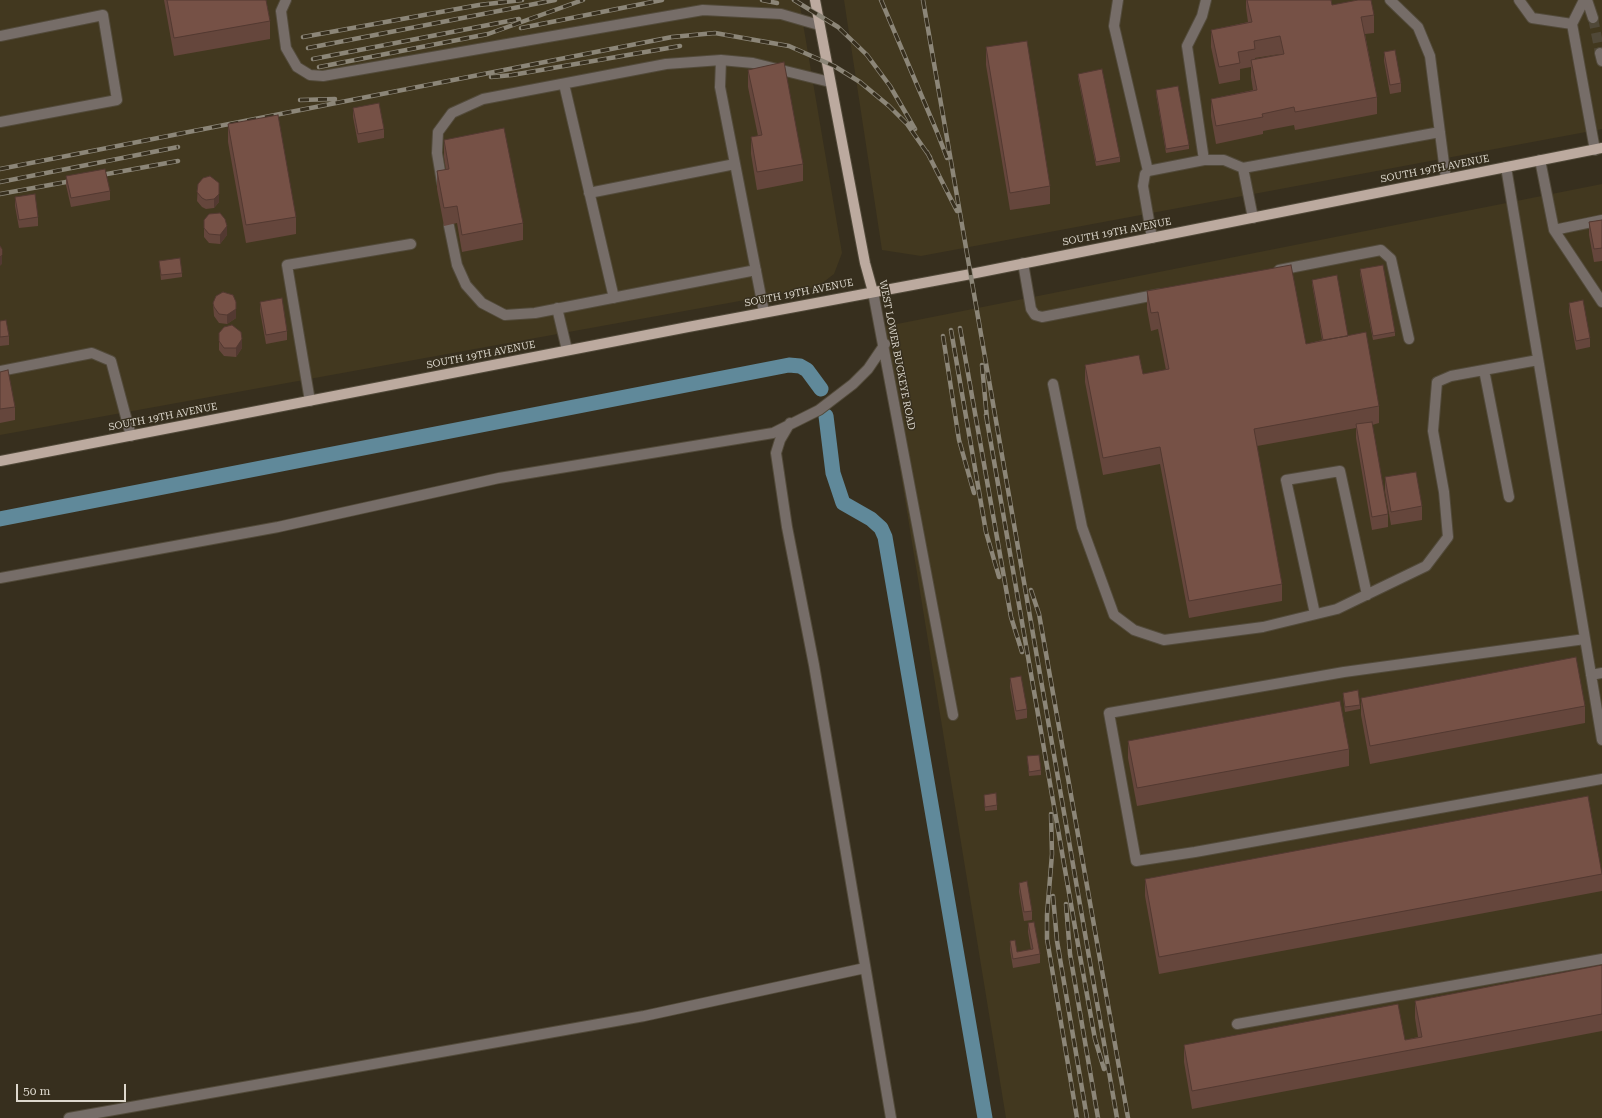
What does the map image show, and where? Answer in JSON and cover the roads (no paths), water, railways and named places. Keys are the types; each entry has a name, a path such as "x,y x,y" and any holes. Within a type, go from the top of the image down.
{"main road":[{"name":"WEST LOWER BUCKEYE ROAD","path":"815,0 865,263 874,292"},
{"name":"SOUTH 19TH AVENUE","path":"0,462 567,350 1152,238 1598,149"}],"street":[{"path":"286,0 281,11 286,48 297,67 310,75 323,76 703,10 781,14 819,25"},
{"path":"1118,0 1114,26 1148,171"},
{"path":"1204,160 1187,46 1202,16 1206,0"},
{"path":"1390,0 1418,27 1430,56 1446,180"},
{"path":"1519,0 1532,18 1572,24"},
{"path":"1584,0 1572,24 1598,149"},
{"path":"1587,0 1593,18"},
{"path":"0,36 103,15 117,100 0,122"},
{"path":"721,60 720,87 764,312"},
{"path":"442,186 437,152 438,132 452,113 483,99 666,64 721,60 752,62 830,82"},
{"path":"564,84 614,298"},
{"path":"1152,238 1143,186 1143,178 1148,171 1204,160 1224,160 1243,168 1440,132"},
{"path":"1540,160 1554,230 1602,302"},
{"path":"589,193 735,164"},
{"path":"1506,167 1602,740"},
{"path":"1243,168 1253,218"},
{"path":"1554,230 1602,220"},
{"path":"449,226 457,265 466,285 482,303 505,315 535,313 756,270"},
{"path":"310,400 287,265 411,244"},
{"path":"1271,272 1380,250 1391,260 1409,340"},
{"path":"1023,263 1031,309 1035,315 1042,317 1169,292"},
{"name":"WEST LOWER BUCKEYE ROAD","path":"874,292 885,344 952,715"},
{"path":"557,308 567,350"},
{"path":"0,578 278,527 499,478 773,433 790,423 819,410 853,384 868,369 885,344"},
{"path":"0,371 92,353 111,360 131,436"},
{"path":"1053,384 1082,527 1114,615 1134,630 1164,640 1263,627 1337,609 1426,566 1448,537 1444,492 1433,431 1437,382 1451,376 1538,360"},
{"path":"1484,370 1509,497"},
{"path":"790,423 780,440 776,453 787,527 814,665 891,1118"},
{"path":"1315,614 1286,480 1340,471 1367,595"},
{"path":"1585,639 1344,672 1109,713 1136,861 1196,852 1602,779"},
{"path":"1591,675 1602,673"},
{"path":"1237,1024 1602,959"},
{"path":"69,1118 644,1016 865,968"}],"waterway":[{"path":"0,519 789,365 800,366 807,370 821,389"},
{"path":"826,416 833,473 843,503 871,519 881,528 885,537 985,1118"}],"tunnel":[{"path":"1593,18 1600,53"}],"railway":[{"path":"303,37 479,5 522,0"},
{"path":"308,48 555,0"},
{"path":"319,67 488,34 583,0"},
{"path":"521,28 662,0"},
{"path":"762,0 777,3"},
{"path":"794,0 838,27 867,55 890,86 915,129"},
{"path":"881,0 947,158"},
{"path":"923,0 1117,1118"},
{"path":"313,59 519,19"},
{"path":"0,169 672,37 715,33 789,46 834,66 860,82 889,106 907,124 930,157"},
{"path":"491,77 512,75 680,46"},
{"path":"300,100 335,99"},
{"path":"0,182 178,147"},
{"path":"927,152 957,211"},
{"path":"96,176 178,161"},
{"path":"0,194 77,180"},
{"path":"960,328 1011,617 1022,652"},
{"path":"951,330 986,532 999,577"},
{"path":"943,336 959,440 974,493"},
{"path":"982,365 987,419"},
{"path":"986,415 1080,956 1095,1039 1104,1069"},
{"path":"1031,590 1039,614 1128,1118"},
{"path":"1051,814 1052,854 1047,915 1047,939 1077,1118"},
{"path":"1053,896 1057,941 1087,1118"},
{"path":"1066,904 1070,954 1098,1118"}]}
